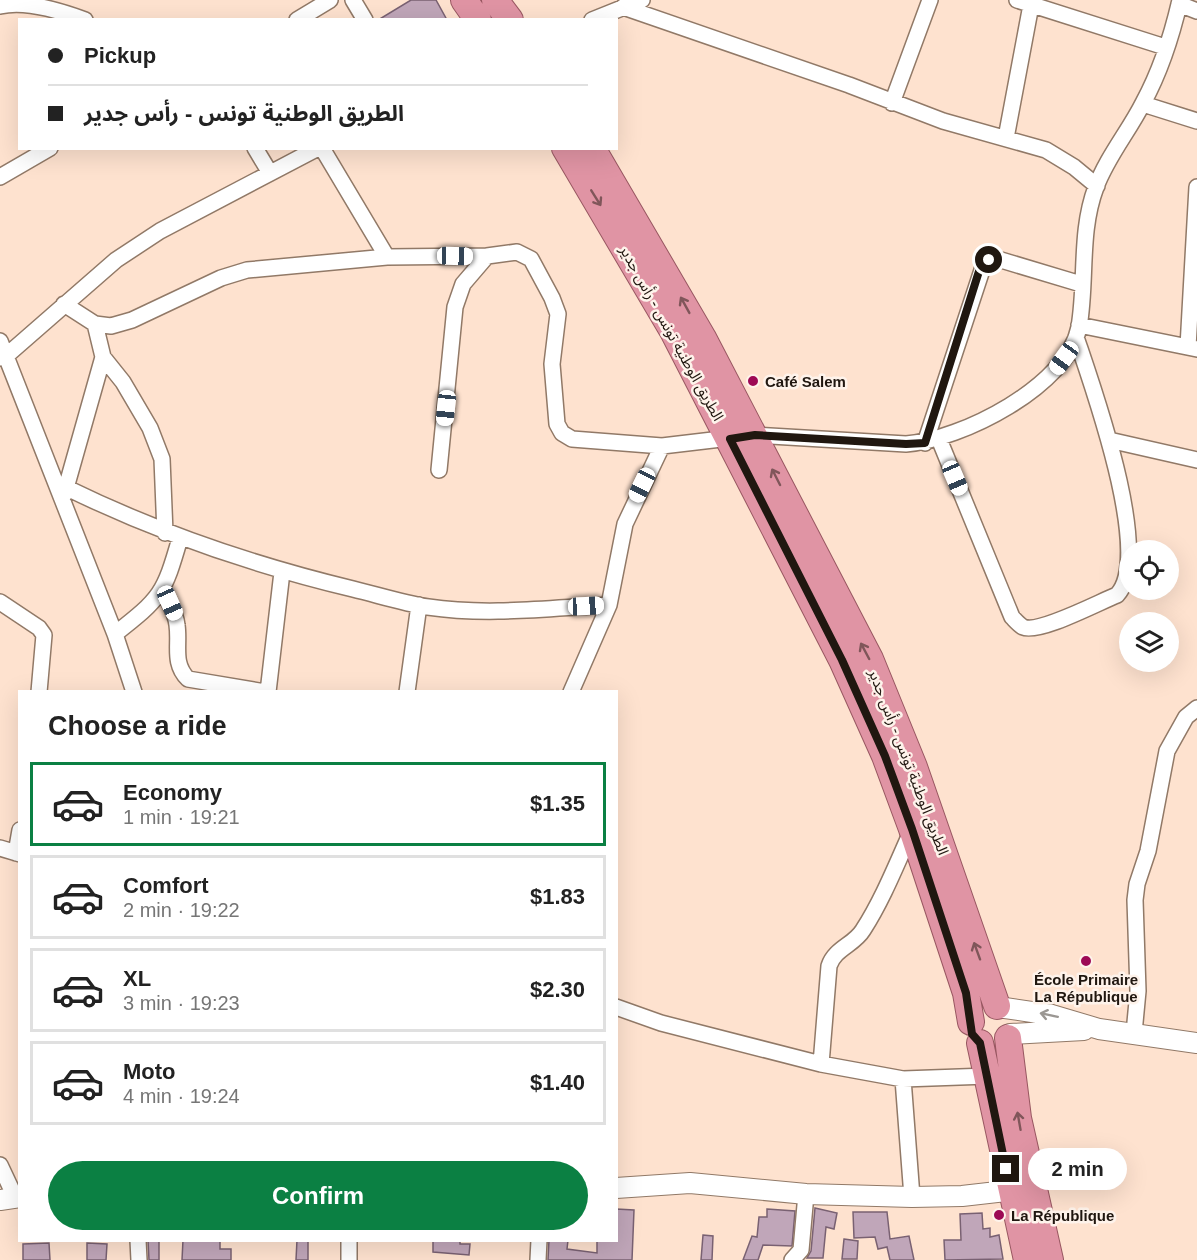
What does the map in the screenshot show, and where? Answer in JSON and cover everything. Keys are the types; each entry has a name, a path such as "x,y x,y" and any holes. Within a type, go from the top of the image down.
{"highway":[{"path":"464,0 477,18"},
{"path":"495,0 508,18"},
{"name":"الطريق الوطنية تونس - رأس جدير","path":"566,150 743,437 870,659 914,767 998,1006"},
{"name":"الطريق الوطنية تونس - رأس جدير","path":"593,150 672,281 885,756 912,829 966,993 975,1033 1022,1190 1050,1260"},
{"path":"998,1006 1010,1018 1009,1036 992,1047 975,1033 974,1016 984,1007 998,1006"},
{"name":"الطريق الوطنية تونس - رأس جدير","path":"1009,1036 1018,1118 1027,1260"}],"street":[{"path":"300,18 330,0"},
{"path":"353,0 364,18"},
{"path":"597,18 642,0"},
{"path":"892,103 930,0"},
{"path":"1006,138 1024,2 1165,47"},
{"path":"1081,284 1001,260 989,260 984,264 932,441 1012,617 1023,627 1041,626 1117,594 1124,587 1128,569 1124,511 1109,440 1078,331 1088,217 1096,186 1143,104 1179,2 1197,11"},
{"path":"0,6 21,3 77,18"},
{"path":"623,7 849,85 943,121 1046,150 1074,167 1096,186"},
{"path":"1143,104 1197,121"},
{"path":"0,177 47,150"},
{"path":"256,150 270,173"},
{"path":"133,690 65,494 2,356 116,260 160,231 316,150"},
{"path":"321,150 387,257"},
{"path":"1078,331 1193,348 1197,187"},
{"path":"64,304 96,324 111,326 132,320 221,278 247,270 387,257 487,256 517,252 531,259 556,306 552,372 557,424 562,434 572,439 662,446 743,437 906,444 932,441 994,412 1037,386 1053,372 1078,331"},
{"path":"439,470 455,307 463,284 487,256"},
{"path":"96,324 103,357 123,382 145,418 162,459 165,533"},
{"path":"65,494 103,357"},
{"path":"1109,440 1197,460"},
{"path":"572,690 609,605 625,524 662,446"},
{"path":"65,494 165,533 282,572 419,605 485,611 609,605"},
{"path":"115,634 156,599 163,590 180,538"},
{"path":"267,690 282,572"},
{"path":"163,590 176,617 177,664 182,673 188,679 255,690"},
{"path":"0,602 39,628 44,636 39,690"},
{"path":"407,690 419,605"},
{"path":"1134,1033 1138,991 1135,900 1137,884 1148,851 1167,751 1186,717 1197,708"},
{"path":"822,1064 829,966 832,958 862,932 878,906 912,829"},
{"path":"0,848 18,854"},
{"path":"998,1006 1052,1015 1099,1029 1197,1043"},
{"path":"618,1008 661,1023 822,1064 903,1078 988,1076"},
{"path":"1009,1036 1099,1029"},
{"path":"903,1078 912,1197"},
{"path":"0,1165 11,1198"},
{"path":"618,1188 690,1183 806,1194 912,1197 1022,1190"},
{"path":"792,1260 801,1250 806,1194"},
{"path":"138,1242 139,1260"},
{"path":"349,1242 349,1260"},
{"path":"538,1260 539,1242"}],"building":[{"path":"411,0 436,0 446,18 381,18"},
{"path":"815,1208 837,1213 834,1229 826,1227 823,1258 807,1258 811,1251"},
{"path":"618,1209 634,1210 632,1260 548,1260 549,1242 568,1242 567,1249 597,1253 597,1242 618,1242"},
{"path":"767,1209 795,1211 792,1246 763,1245 758,1260 743,1260 752,1236 757,1237 759,1217 767,1217"},
{"path":"853,1212 887,1212 890,1239 909,1236 914,1260 890,1260 887,1247 878,1249 875,1237 854,1238"},
{"path":"982,1213 983,1229 990,1228 990,1237 999,1235 1003,1259 945,1260 944,1240 961,1240 960,1214"},
{"path":"703,1235 713,1236 712,1260 701,1260"},
{"path":"844,1239 858,1241 857,1259 842,1259"},
{"path":"148,1242 159,1242 159,1260 149,1260"},
{"path":"183,1242 220,1242 220,1249 231,1249 231,1260 182,1260"},
{"path":"297,1242 308,1242 308,1260 296,1260"},
{"path":"433,1242 470,1244 469,1255 433,1252"},
{"path":"49,1243 50,1260 23,1260 23,1244"},
{"path":"87,1243 107,1244 106,1260 87,1260"}],"place":[{"name":"Café Salem","path":"753,381"},
{"name":"École Primaire La République","path":"1086,961"},
{"name":"La République","path":"999,1215"}],"route":[{"path":"989,260 980,268 925,443 906,444 755,435 730,439 842,660 885,756 912,829 966,993 972,1034 980,1043 1006,1169"}]}
